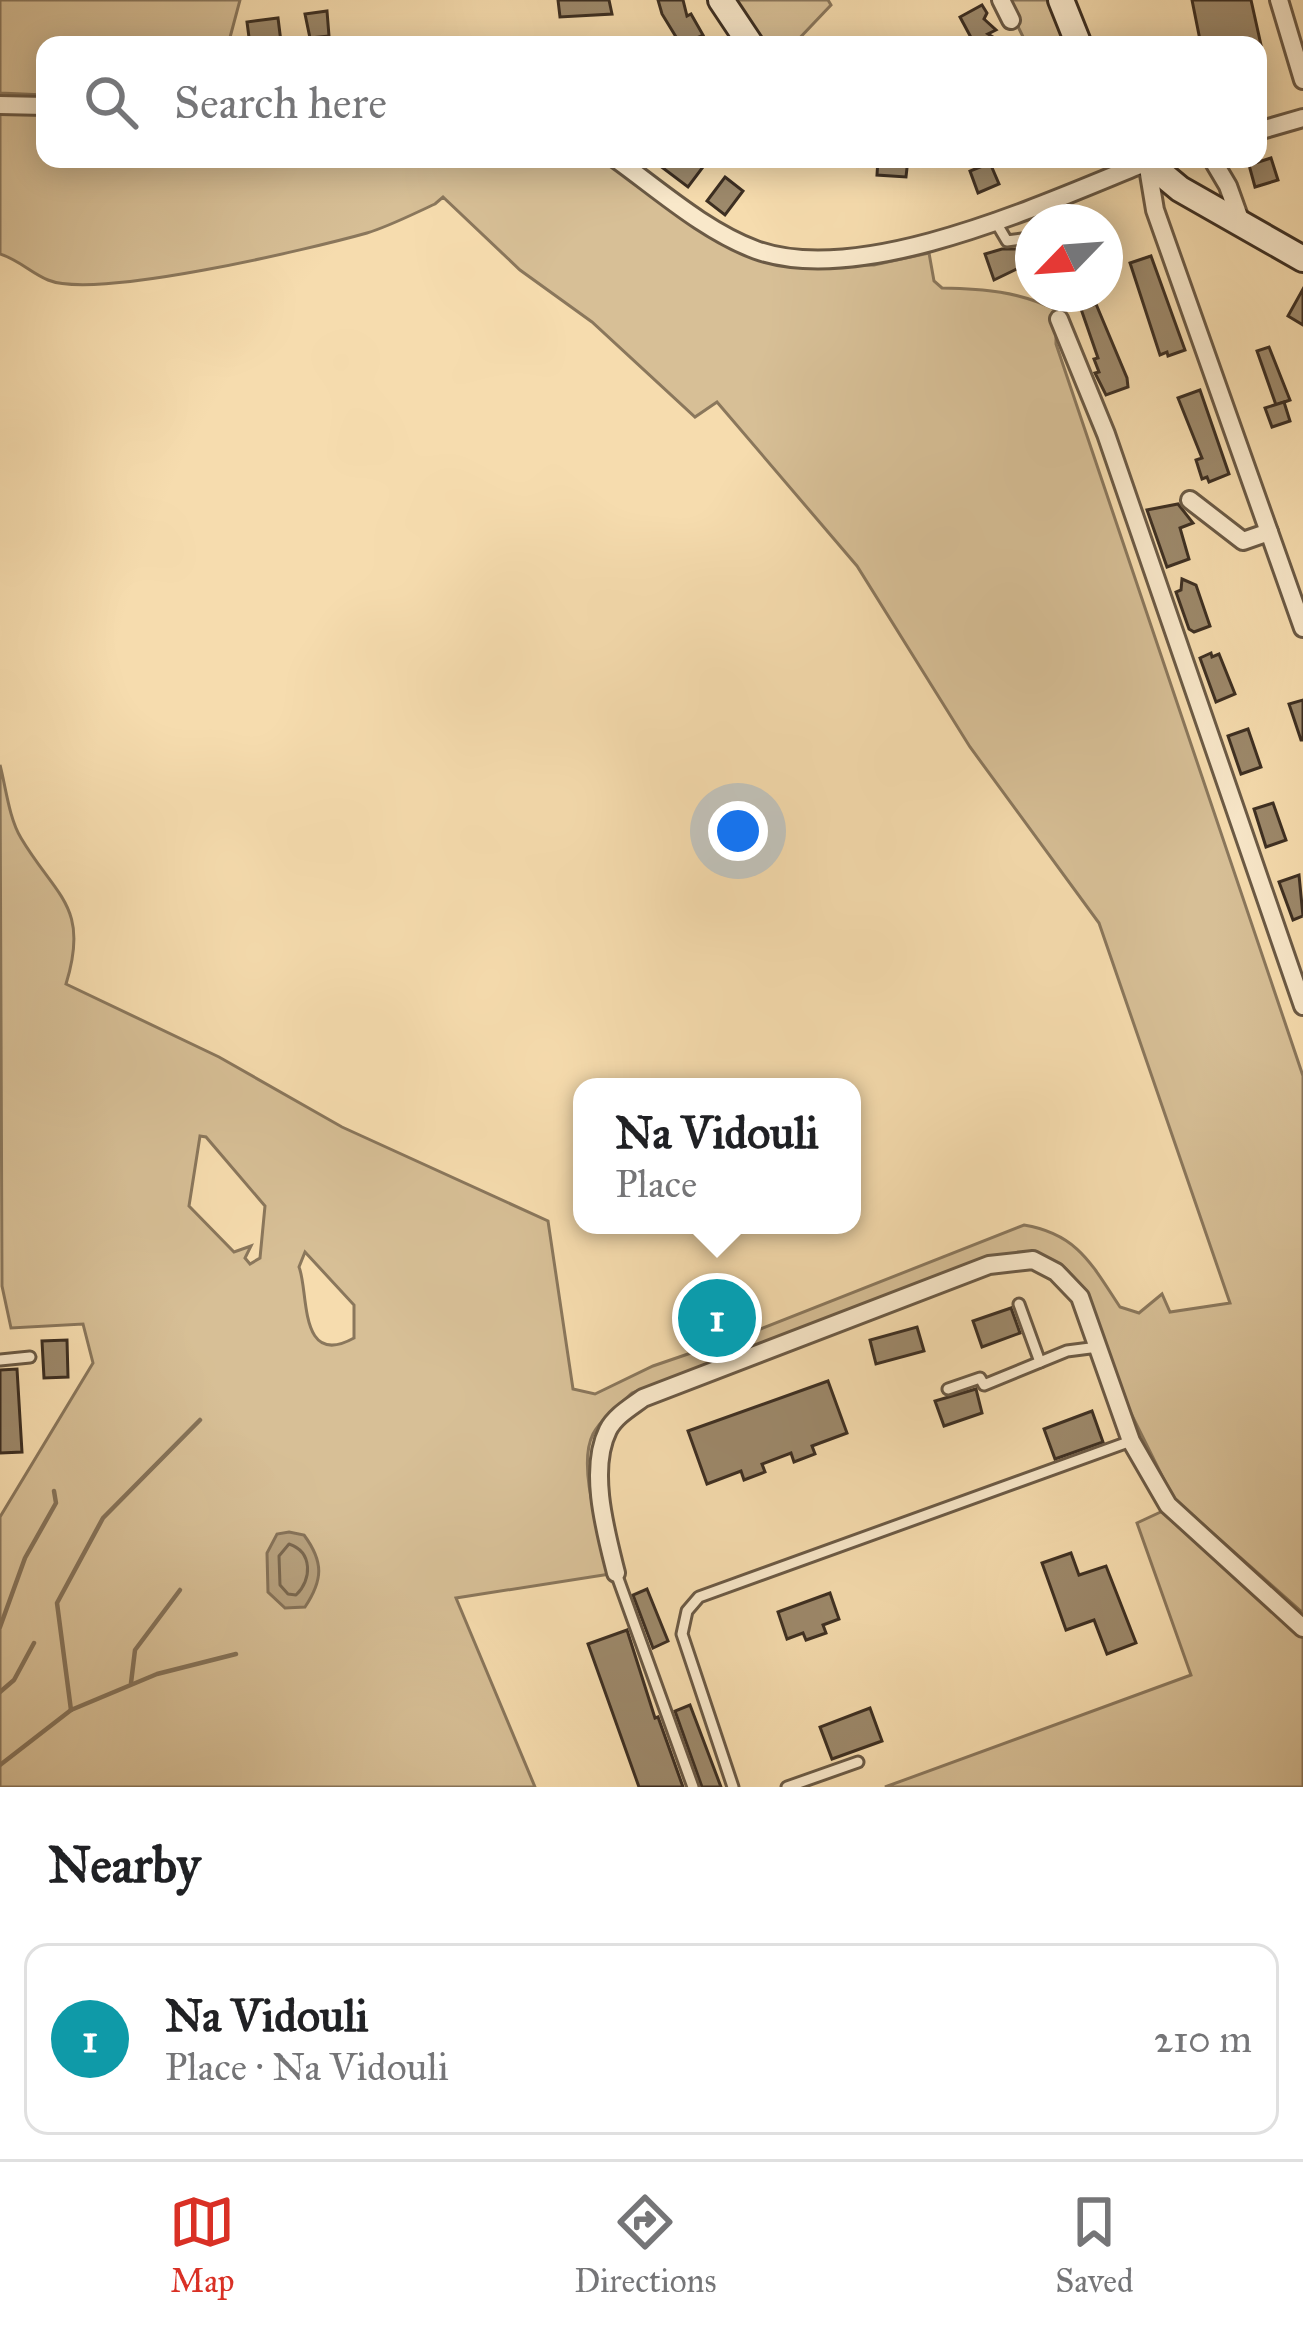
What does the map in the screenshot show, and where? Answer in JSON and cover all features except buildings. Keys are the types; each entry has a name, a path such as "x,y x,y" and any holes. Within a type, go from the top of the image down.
{"street":[{"path":"721,0 745,36"},
{"path":"1000,0 1012,20"},
{"path":"1061,0 1075,36"},
{"path":"1279,0 1303,80"},
{"path":"0,105 36,106"},
{"path":"1267,128 1303,118"},
{"path":"629,168 739,242 783,256 841,260 940,239 1131,168"},
{"path":"1153,168 1155,210 1303,628"},
{"path":"1160,168 1180,189 1303,260"},
{"path":"1217,168 1242,226"},
{"path":"1059,319 1106,434 1303,1006"},
{"path":"1190,500 1243,541 1269,532"},
{"path":"616,1573 600,1481 608,1430 624,1411 644,1399 989,1265 1034,1260 1056,1272 1080,1298 1131,1442 1168,1504 1303,1628"}],"lane":[{"path":"994,219 1007,241 1015,240"},
{"path":"1019,1304 1040,1362"},
{"path":"948,1390 980,1378 984,1385 1067,1351 1097,1347"},
{"path":"0,1360 30,1357"},
{"path":"733,1787 682,1634 687,1611 699,1597 1131,1442"},
{"path":"616,1573 694,1787"},
{"path":"787,1787 858,1762"}],"shaded area":[{"path":"0,0 240,0 230,36 36,36 36,95 0,93"},
{"path":"731,0 828,0 831,5 802,36 756,36"},
{"path":"1005,0 1050,0 1064,36 1023,36"},
{"path":"36,109 36,168 617,168 652,192 799,265 874,265 929,253 934,281 942,288 1015,296 1015,312 1056,312 1056,344 1303,1076 1303,1613 1173,1498 1098,1347 1084,1289 1065,1268 1038,1253 988,1257 632,1393 601,1423 593,1434 587,1465 610,1574 456,1598 535,1787 0,1787 0,1517 93,1363 83,1324 11,1328 2,1286 0,765 17,830 72,919 74,937 66,984 219,1057 342,1127 548,1221 573,1389 595,1394 653,1366 758,1330 1024,1225 1071,1244 1092,1265 1120,1307 1139,1313 1162,1294 1170,1312 1230,1303 1099,923 970,747 857,566 717,402 695,417 592,322 520,270 443,197 376,230 155,278 73,284 48,280 0,254 0,112","holes":["200,1136 206,1137 265,1206 260,1258 250,1264 245,1258 251,1246 234,1252 189,1206","305,1252 354,1305 354,1338 336,1345 323,1343 315,1335 299,1267"]},
{"path":"1165,1510 1303,1638 1303,1787 885,1787 1191,1675 1137,1523"}],"water":[{"path":"277,1534 304,1535 318,1563 318,1579 305,1607 285,1608 268,1592 267,1553"}],"waterway":[{"path":"71,1710 57,1603 103,1518 200,1420"},
{"path":"0,1627 25,1558 56,1503 54,1491"},
{"path":"131,1683 135,1650 180,1590"},
{"path":"0,1692 14,1680 34,1643"},
{"path":"0,1765 71,1710 157,1674 236,1654"}],"place":[{"name":"Na Vidouli","path":"717,1318"}]}
